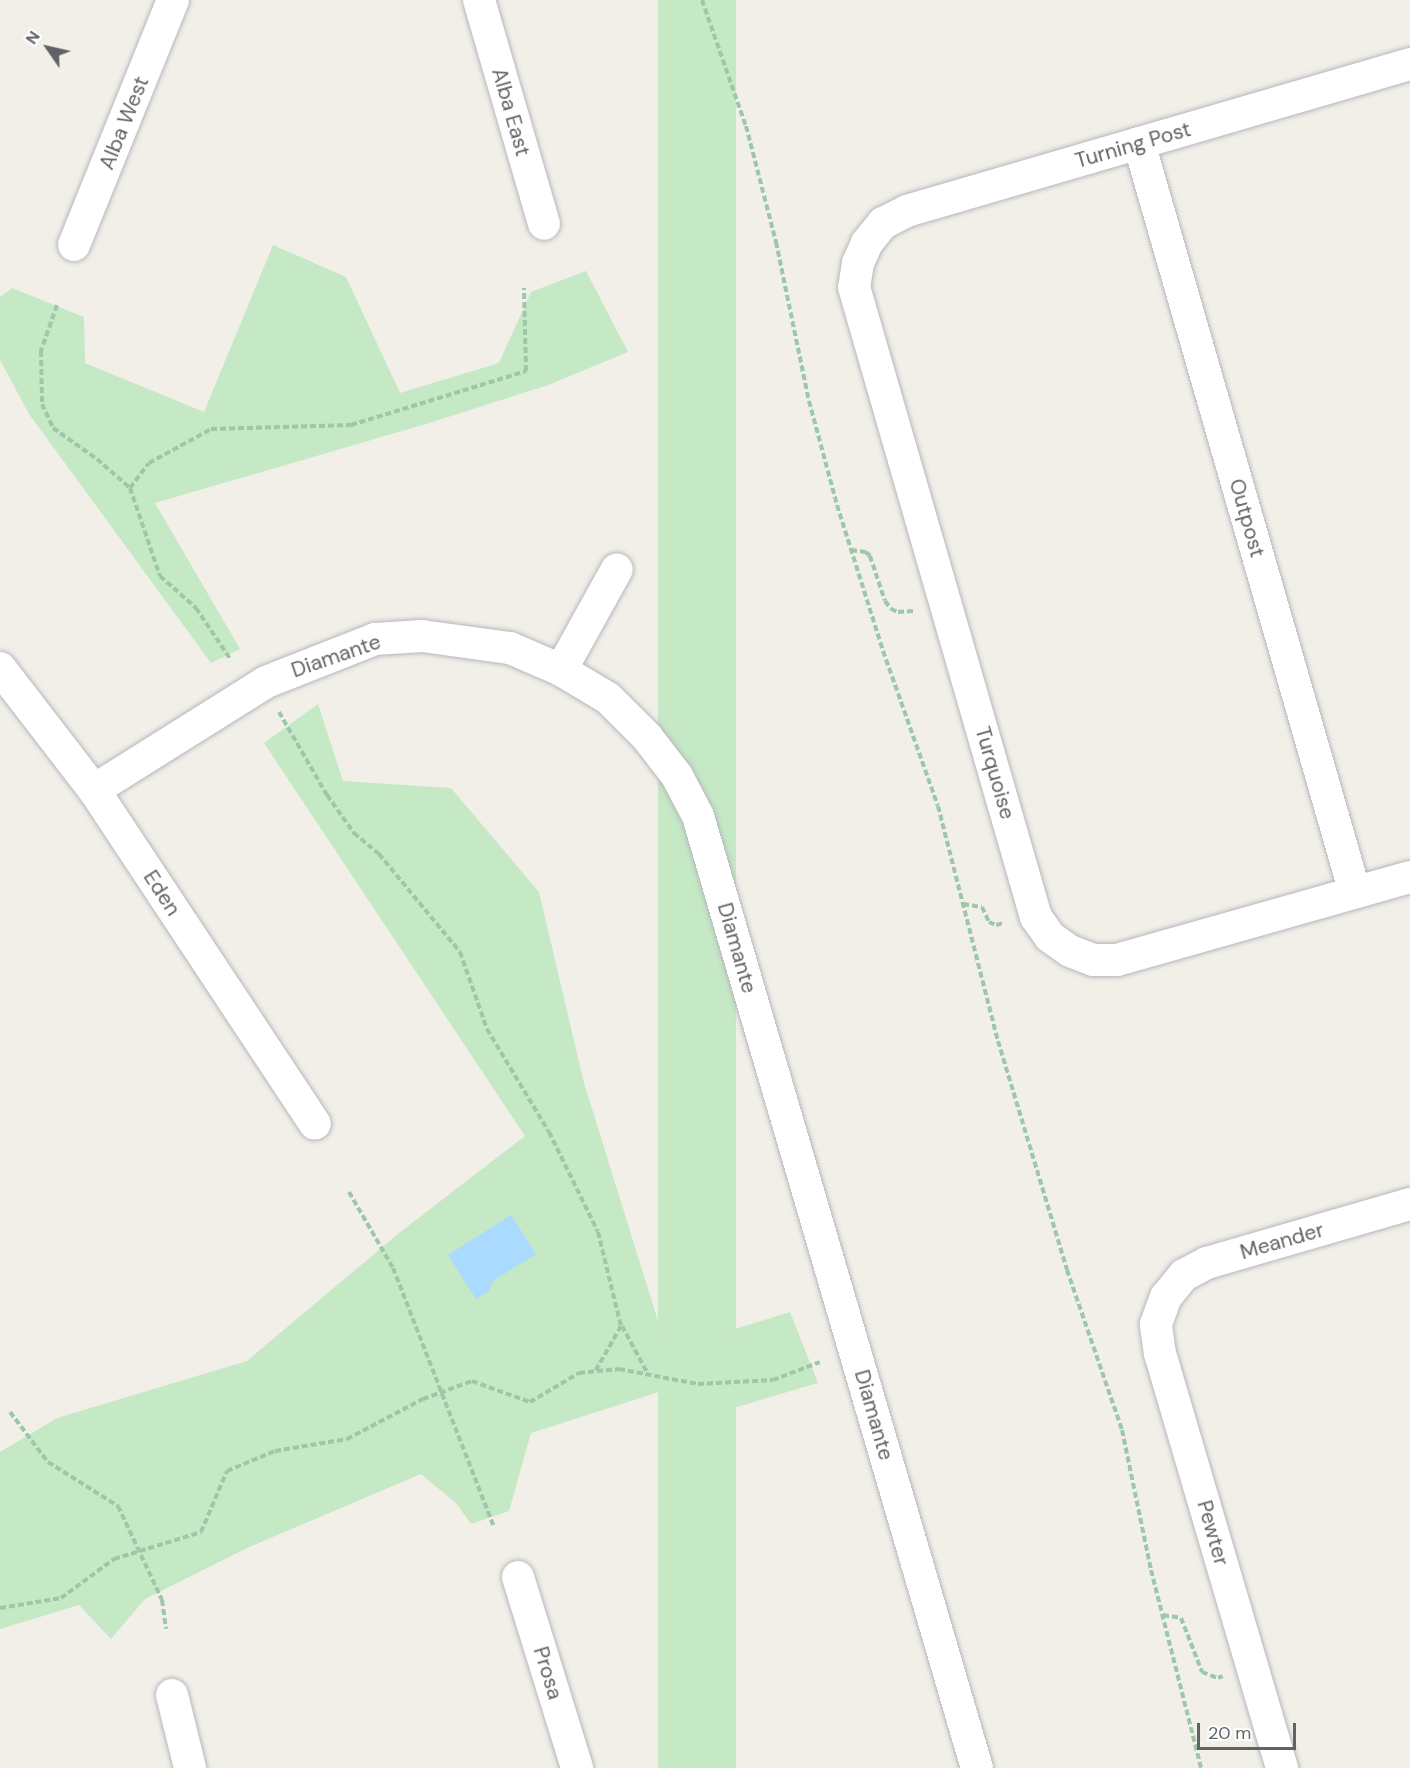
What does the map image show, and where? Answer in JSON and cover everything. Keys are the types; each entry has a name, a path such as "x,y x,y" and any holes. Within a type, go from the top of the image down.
{"street":[{"name":"Alba West","path":"74,245 173,0"},
{"name":"Alba East","path":"479,0 544,224"},
{"name":"Turning Post","path":"867,243 883,223 907,211 1410,64"},
{"name":"Outpost","path":"1139,143 1355,893"},
{"name":"Turquoise","path":"867,243 858,263 854,287 1036,917 1050,937 1070,951 1093,960 1117,960 1410,877"},
{"path":"561,670 617,569"},
{"name":"Diamante","path":"94,790 266,682 375,639 422,636 510,648 561,670 608,698 647,737 677,776 698,816 977,1768"},
{"name":"Eden","path":"0,668 94,790 315,1124"},
{"name":"Meander","path":"1166,1298 1184,1275 1207,1263 1410,1204"},
{"name":"Pewter","path":"1166,1298 1156,1324 1160,1354 1282,1768"},
{"name":"Prosa","path":"518,1577 577,1768"},
{"path":"172,1695 190,1768"}],"path":[{"path":"702,0 746,126 776,242 809,401 851,550 883,651 938,806 998,1041 1063,1258 1122,1430 1162,1615 1201,1768"},
{"path":"130,488 148,463 212,429 351,425 525,371 524,288"},
{"path":"57,305 41,351 42,404 53,428 97,459 130,488 160,576 196,608 231,660"},
{"path":"851,550 866,552 870,556 885,601 891,609 898,612 916,609"},
{"path":"278,710 327,795 354,833 379,854 460,952 487,1029 549,1132 598,1232 621,1326 648,1374"},
{"path":"963,904 982,907 989,922 996,925 1011,921"},
{"path":"349,1192 393,1269 494,1527"},
{"path":"596,1371 621,1326"},
{"path":"0,1608 61,1598 114,1559 201,1532 227,1471 275,1451 347,1439 442,1391 472,1381 530,1402 579,1373 619,1368 698,1384 773,1380 820,1362"},
{"path":"10,1412 48,1462 118,1506 137,1552 162,1600 166,1629"},
{"path":"1162,1615 1181,1618 1202,1672 1218,1678 1226,1676 1229,1686"}],"green space":[{"path":"658,0 736,0 736,1768 658,1768"},
{"path":"273,245 346,277 400,393 499,363 531,292 586,271 628,352 548,385 426,424 155,503 240,649 211,663 29,414 0,360 0,297 12,288 84,317 85,363 204,412"},
{"path":"318,704 343,781 451,788 539,892 584,1083 667,1350 790,1312 818,1383 676,1425 662,1391 531,1433 509,1511 471,1524 456,1503 421,1474 249,1547 145,1599 111,1639 79,1605 0,1629 0,1452 57,1418 247,1361 399,1233 525,1136 264,743"}],"water":[{"path":"511,1215 536,1254 493,1281 489,1291 476,1299 448,1255"}]}
